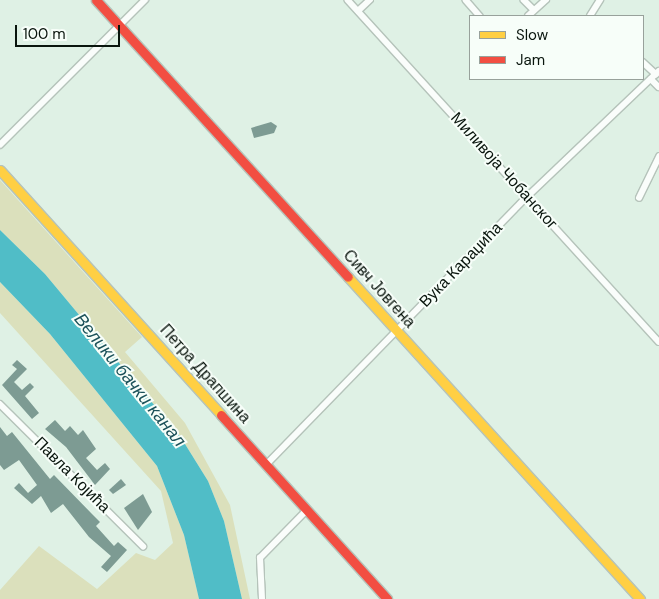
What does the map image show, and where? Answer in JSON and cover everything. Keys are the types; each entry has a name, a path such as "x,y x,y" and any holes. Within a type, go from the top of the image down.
{"street":[{"name":"Сивч Јовгена","path":"96,0 640,599"},
{"path":"0,144 145,0"},
{"name":"Миливоја Чобанског","path":"348,0 659,342"},
{"path":"358,11 370,0"},
{"path":"466,0 479,15"},
{"path":"524,0 534,10"},
{"path":"529,15 546,0"},
{"path":"591,15 600,0"},
{"path":"644,63 658,72"},
{"name":"Вука Караџића","path":"267,464 527,197 658,72"},
{"path":"651,79 659,87"},
{"path":"639,198 659,157"},
{"name":"Петра Драпшина","path":"0,170 387,599"},
{"name":"Павла Којића","path":"0,404 143,546"},
{"path":"262,599 260,558 307,510"}],"green space":[{"path":"0,180 142,337 125,352 185,423 230,505 250,599 242,599 224,521 208,481 180,436 45,274 0,230"},
{"path":"0,282 50,334 157,466 184,535 199,599 0,599 0,590 39,546 97,589 136,553 155,560 173,543 161,491 0,313"}],"water":[{"name":"Велики бачки канал","path":"0,230 45,274 180,436 208,481 224,521 242,599 199,599 184,535 157,466 50,334 0,282"}],"building":[{"path":"271,122 277,126 274,133 254,138 251,128"},
{"path":"17,360 27,369 14,382 22,390 30,383 34,387 25,396 39,413 32,419 2,385 17,369 12,365"},
{"path":"55,420 65,431 70,426 78,435 83,430 96,449 86,458 97,470 105,463 110,469 95,485 66,447 45,429"},
{"path":"0,427 7,436 12,432 50,479 54,475 100,522 96,526 114,546 118,542 127,550 107,572 101,567 111,556 89,537 63,504 51,513 41,496 32,504 14,488 19,483 28,493 37,485 19,460 4,470 0,465"},
{"path":"121,479 126,485 113,494 109,490"},
{"path":"143,494 152,512 138,530 124,508"}],"traffic: slow":[{"path":"0,170 221,415"},
{"path":"348,277 640,599"}],"traffic: jam":[{"path":"96,0 348,277"},
{"path":"221,415 387,599"}]}
